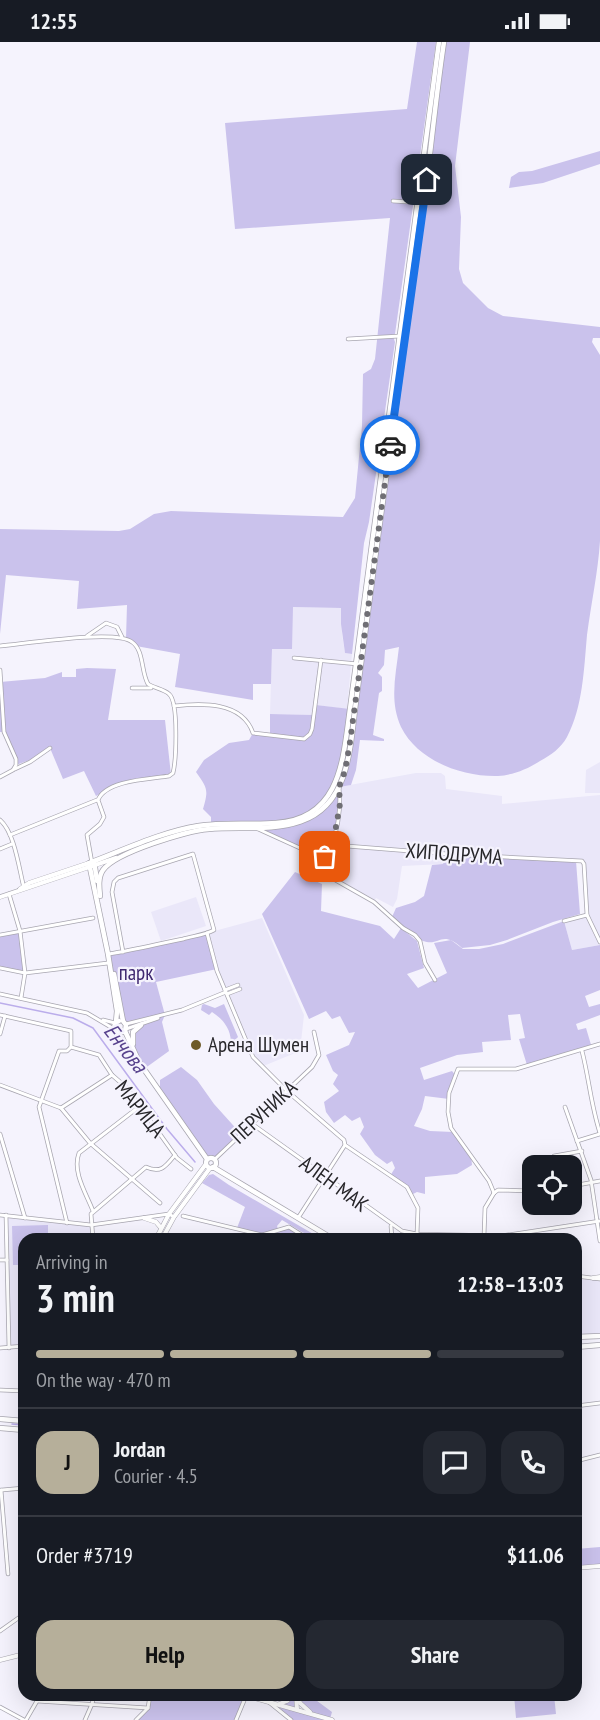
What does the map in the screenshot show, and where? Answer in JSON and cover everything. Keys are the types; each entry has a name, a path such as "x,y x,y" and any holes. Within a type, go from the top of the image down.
{"main road":[{"path":"421,203 439,42"},
{"path":"92,864 187,828 288,822 302,817 319,806 334,786 341,770 359,664 444,42"},
{"path":"101,914 100,878 103,870 123,856 190,832 291,825 312,817 329,802 339,787 347,761 400,336 406,312"},
{"path":"92,864 100,896"},
{"path":"92,864 124,1028 140,1062"},
{"path":"108,954 117,1011 115,1024"},
{"path":"115,1024 124,1028"},
{"path":"115,1024 124,1028"},
{"path":"134,1052 132,1034 141,1025"},
{"path":"124,1028 124,1044 140,1062"},
{"name":"МАРИЦА","path":"140,1062 211,1164"},
{"path":"211,1164 235,1181 323,1233"},
{"path":"582,1337 600,1336"},
{"path":"582,1347 600,1346"},
{"path":"0,1419 18,1420"},
{"path":"0,1428 18,1430"}],"street":[{"path":"393,201 421,203"},
{"path":"348,339 400,336"},
{"path":"85,638 106,623 117,627 123,638"},
{"path":"0,646 107,636 132,641 136,646 148,684 170,694 174,706 175,764 173,773 169,776 144,779 110,788 103,792 98,800 10,835"},
{"path":"294,658 359,664"},
{"path":"174,706 200,703 219,706 246,719 253,733 304,739 312,729 321,660"},
{"path":"0,669 4,732 16,759 13,770"},
{"path":"132,688 153,687"},
{"path":"0,777 30,762 50,748"},
{"path":"339,787 340,804 334,838 328,847 321,870 375,902 403,928 415,935 420,941 425,963 435,980"},
{"path":"92,864 87,835 100,824 104,817 98,800"},
{"path":"0,820 10,835 24,888"},
{"path":"258,829 325,857"},
{"path":"334,838 340,845"},
{"path":"0,849 12,844"},
{"name":"ХИПОДРУМА","path":"302,849 312,850 340,845 459,855 582,861 586,915"},
{"path":"108,954 123,952 213,931 215,926 193,854 118,878 114,882 112,892 123,952"},
{"path":"0,897 92,864 123,856"},
{"path":"9,894 20,931 25,973 21,999"},
{"path":"564,921 586,915 600,942"},
{"path":"0,935 93,918"},
{"path":"207,933 215,966 253,1057 287,1091 344,1140 345,1145 407,1187 418,1208 417,1233"},
{"path":"0,968 25,973 108,963"},
{"path":"124,1028 182,1010 239,987"},
{"path":"0,994 87,1013 115,1024"},
{"path":"0,1015 69,1029 72,1033 71,1047 67,1051 59,1051 39,1107 68,1223"},
{"path":"124,1028 141,1025 165,1015"},
{"path":"0,1034 5,1016"},
{"name":"ПЕРУНИКА","path":"211,1164 312,1067 318,1058 319,1051 314,1032"},
{"path":"494,1193 489,1181 451,1128 448,1112 449,1093 458,1069 516,1069 600,1044"},
{"name":"МАРИЦА","path":"71,1047 99,1054 112,1075 127,1088 175,1155 191,1169"},
{"path":"577,1141 600,1133 582,1051"},
{"path":"61,1108 112,1075"},
{"path":"0,1085 61,1108 90,1143 160,1203"},
{"path":"93,1211 76,1160 90,1143 140,1106"},
{"path":"565,1107 582,1150 591,1183 600,1241"},
{"name":"АЛЕН МАК","path":"252,1124 391,1225 412,1233"},
{"path":"0,1134 25,1218"},
{"path":"298,1218 345,1145"},
{"path":"559,1155 582,1150"},
{"path":"92,1233 91,1214 93,1211 146,1167 162,1170 175,1155"},
{"path":"159,1233 211,1164"},
{"path":"582,1184 600,1181"},
{"path":"484,1233 484,1208 494,1193 498,1190 522,1191"},
{"path":"0,1215 91,1225 171,1216"},
{"path":"6,1215 9,1347"},
{"path":"164,1233 171,1216"},
{"path":"183,1216 258,1233"},
{"path":"144,1218 156,1222 161,1228"},
{"name":"АЛЕН МАК","path":"530,1233 598,1221"},
{"path":"391,1225 392,1233"},
{"path":"265,1233 285,1227 298,1233"},
{"path":"0,1260 7,1260"},
{"path":"582,1277 600,1278"},
{"path":"0,1290 8,1289"},
{"path":"0,1348 18,1346"},
{"path":"0,1390 18,1391"},
{"path":"582,1405 600,1403"},
{"path":"582,1460 600,1455"},
{"path":"8,1575 1,1490 18,1489"},
{"path":"582,1568 600,1566"},
{"path":"0,1631 18,1618"},
{"path":"0,1660 18,1656"},
{"path":"0,1707 25,1720 37,1701 148,1708"},
{"path":"85,1720 93,1701"},
{"path":"136,1720 148,1708 149,1701"},
{"path":"236,1720 243,1701"},
{"path":"265,1701 332,1720"},
{"path":"276,1704 287,1701"},
{"path":"296,1701 297,1710"},
{"path":"300,1701 303,1707 313,1714"},
{"path":"268,1702 291,1720"}],"shaded area":[{"path":"292,607 341,608 345,653 352,654 347,709 316,705 314,715 270,714 272,648"},
{"path":"600,762 600,793 585,793 586,770"},
{"path":"416,773 441,773 445,776 446,789 502,796 502,804 600,795 600,945 572,950 564,921 586,915 582,861 449,854 444,864 402,866 397,899 393,907 376,898 374,902 323,873 321,870 339,787"},
{"path":"196,897 206,926 161,941 151,912"},
{"path":"262,918 304,1015 300,1051 261,1067 253,1057 215,966 207,933"},
{"path":"6,1215 91,1225 92,1233 18,1233 18,1347 9,1348"},
{"path":"582,1276 600,1277 600,1336 582,1337"}],"green space":[{"path":"417,42 436,42 393,336 395,342 364,543 352,654 345,653 341,608 293,607 292,649 272,649 271,684 253,684 253,700 175,687 180,654 136,646 126,638 127,605 77,609 79,581 6,575 0,634 0,529 119,531 130,529 154,514 171,511 343,517 355,498 362,426 363,374 371,369 375,359 390,218 235,229 225,123 407,109"},
{"path":"444,42 470,42 455,166 461,217 459,269 463,283 488,308 503,316 600,327 600,338 593,338 592,342 600,355 600,541 580,700 565,741 548,756 525,769 509,774 484,776 470,774 442,765 418,749 409,739 401,727 395,707 394,687 399,647 385,650 384,665 378,673 382,677 382,691 379,693 373,735 384,741 360,740 356,770 351,785 339,787 338,822 331,842 324,848 314,851 301,849 258,829 302,822 329,802 345,771"},
{"path":"600,151 600,164 543,183 509,188 511,177 519,172 532,171"},
{"path":"76,669 116,669 108,720 165,720 171,775 123,785 96,796 84,771 63,779 50,748 35,758 16,765 16,759 4,732 0,732 0,682 45,678 62,672 62,677 76,677"},
{"path":"316,705 350,709 338,779 319,806 296,820 211,825 211,817 203,809 206,789 196,772 204,760 229,743 249,740 253,733 270,735 270,714 314,715"},
{"path":"448,854 576,861 580,914 490,945 462,948 455,942 445,939 433,942 423,941 406,931 392,917 396,908 415,902 424,896 432,865 443,864"},
{"path":"295,872 322,884 321,911 380,926 394,939 401,928 417,941 424,968 407,974 418,988 447,973 434,943 451,940 463,949 479,949 503,944 564,921 572,950 600,945 600,990 585,996 589,1007 600,1004 600,1015 576,1024 578,1030 586,1028 592,1048 527,1065 519,1039 525,1038 520,1014 508,1015 511,1040 482,1042 483,1052 457,1055 420,1068 424,1080 452,1071 457,1077 450,1090 449,1099 425,1096 414,1126 430,1131 453,1132 471,1155 472,1165 457,1174 425,1177 425,1194 417,1192 411,1195 407,1187 390,1176 395,1168 392,1161 387,1164 375,1155 360,1134 364,1127 360,1117 352,1121 345,1115 334,1123 326,1112 324,1102 339,1091 333,1084 338,1075 333,1071 326,1055 349,1045 355,1032 349,1033 340,1016 332,1019 326,1011 309,1019 262,914"},
{"path":"20,931 25,973 0,968 0,935"},
{"name":"парк","path":"207,933 217,969 156,982 165,1015 162,1022 169,1051 144,1069 134,1052 132,1034 141,1025 161,1016 126,1024 121,1013 108,954"},
{"path":"204,1004 215,1008 224,1004 238,1037 233,1042 225,1024 219,1018 212,1012 209,1015 201,1010"},
{"path":"181,1067 197,1080 214,1104 241,1134 215,1159 211,1157 207,1159 157,1088 160,1086 160,1080"},
{"path":"213,1174 312,1233 304,1233 282,1220 277,1226 278,1229 289,1227 298,1233 255,1233 237,1228 245,1207 202,1183"},
{"path":"48,1225 48,1233 18,1233 18,1265 13,1265 12,1226"},
{"path":"600,1547 600,1564 582,1566 582,1548"},
{"path":"149,1701 244,1701 236,1720 136,1720 148,1708"},
{"path":"283,1701 296,1701 297,1710 310,1714 300,1701 317,1701 332,1712 330,1719 332,1720 291,1720 268,1702 276,1704"},
{"path":"515,1701 555,1701 556,1714 516,1718"}],"waterway":[{"name":"Енчова","path":"0,1003 73,1018 93,1028 167,1129 195,1162"},
{"path":"12,1424 18,1424"}],"way so far":[{"path":"325,857 334,838 340,804 339,787 345,771 350,742 390,445"}],"place":[{"name":"Арена Шумен","path":"196,1045"}],"route":[{"path":"390,445 427,180"}]}
